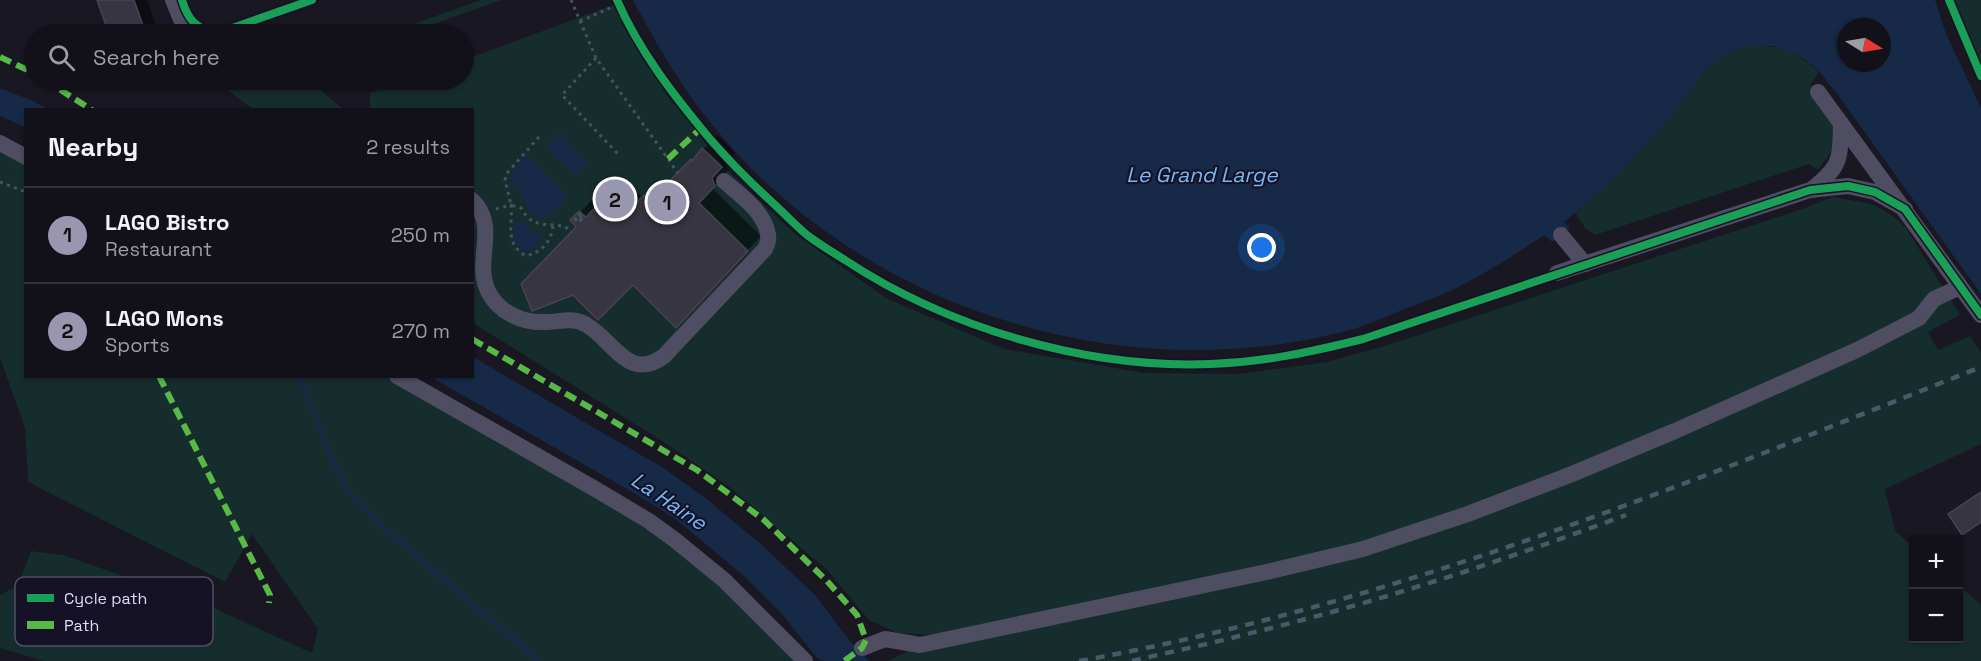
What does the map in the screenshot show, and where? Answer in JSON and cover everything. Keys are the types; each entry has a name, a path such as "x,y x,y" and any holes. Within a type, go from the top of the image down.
{"street":[{"path":"173,0 184,24"},
{"path":"1818,92 1981,315"},
{"path":"1810,190 1833,172 1841,152 1841,123"},
{"path":"0,143 24,156"},
{"path":"474,202 484,215 486,232 484,278 488,291 498,306 510,314 530,321 570,319 586,324 628,361 640,365 654,363 664,356 765,249 769,236 764,223 754,209 724,181"},
{"path":"1557,273 1810,190 1848,186 1875,192 1905,209"},
{"path":"1561,235 1585,264"},
{"path":"862,648 885,639 920,645 1271,571 1374,545 1468,514 1572,474 1696,422 1857,350 1919,318 1934,298 1960,286"},
{"path":"401,378 649,521 724,580 805,661"}],"path":[{"path":"571,0 596,58 678,173"},
{"path":"580,21 619,4"},
{"path":"596,58 562,95 618,154"},
{"path":"539,137 508,172 505,180 512,205 511,239 513,245 526,256 537,252 551,239 553,226"},
{"path":"0,182 24,191"},
{"path":"512,205 521,208 526,218 538,224 567,227 572,231"},
{"path":"575,219 580,216"}],"green space":[{"path":"481,0 501,0 434,24 413,24"},
{"path":"1949,0 1981,0 1981,76"},
{"path":"616,4 668,97 728,171 795,234 886,298 1004,349 1144,373 1239,374 1327,362 1388,345 1833,197 1872,204 1890,214 1906,228 1960,315 1928,332 1938,350 1970,336 1981,353 1981,444 1885,489 1895,531 1909,543 1909,643 1963,643 1963,589 1981,605 1981,661 888,661 920,645 948,636 898,633 869,620 827,570 732,489 667,444 474,324 474,108 370,108 370,93 379,90 474,90 474,56"},
{"path":"1755,46 1783,49 1804,60 1819,72 1810,85 1841,123 1831,152 1818,170 1809,164 1595,235 1585,228 1575,212 1618,175 1670,117 1708,67 1731,51"},
{"path":"227,90 321,90 342,108 252,108"},
{"path":"0,144 24,160 24,378 399,378 621,504 779,635 793,661 44,661 0,648 0,595 15,587 15,646 213,646 213,608 312,653 318,629 252,534 225,582 28,482 25,428 0,358"},
{"path":"31,551 63,555 126,577 21,577"}],"water":[{"name":"Le Grand Large","path":"633,0 1935,0 1946,34 1981,108 1981,294 1817,69 1799,56 1774,46 1755,46 1731,51 1708,67 1670,117 1618,175 1564,222 1570,228 1552,242 1544,235 1451,291 1357,328 1270,346 1181,350 1092,341 1006,321 923,289 846,245 775,191 714,127 660,49"},
{"path":"0,88 46,108 24,108 24,127 0,116"},
{"path":"560,134 588,163 574,176 547,147"},
{"path":"527,155 569,196 547,217 536,217 531,213 521,191 510,182 511,172"},
{"path":"518,221 523,221 531,231 542,235 541,241 528,253 522,250 513,239 514,226"},
{"name":"La Haine","path":"474,358 665,469 708,500 764,547 815,595 849,640 869,661 825,661 817,658 781,613 744,576 677,520 433,378 474,378"}],"building":[{"path":"97,0 134,0 142,24 105,24"},
{"path":"702,148 722,167 712,178 715,186 699,203 748,251 676,328 633,285 598,320 573,295 532,311 521,284 576,227 570,220 579,211 586,217 608,194 611,194 628,211 644,195 650,201 691,159 692,161"},
{"path":"1981,492 1981,522 1962,535 1948,514"}],"waterway":[{"path":"301,378 326,446 348,490 385,529 539,661"}],"railway":[{"path":"1079,661 1196,637 1311,608 1424,574 1649,497 1981,367"},
{"path":"1132,661 1295,622 1391,595 1486,565 1626,515"}],"marked path":[{"path":"0,57 24,68"},
{"path":"61,90 89,108"},
{"path":"668,159 701,128"},
{"path":"474,340 697,470 764,520 827,581 857,615 866,640 862,648 844,661"},
{"path":"160,378 270,595 269,603"}],"cycle path":[{"path":"182,0 187,13 196,24"},
{"path":"244,24 312,0"},
{"path":"617,0 647,55 697,123 741,172 807,235 885,284 928,306 973,324 1067,351 1164,364 1250,361 1306,352 1363,339 1810,190 1848,186 1875,192 1905,209 1981,315"},
{"path":"1949,0 1981,76"}],"place":[{"name":"LAGO Mons","path":"615,199"},
{"name":"LAGO Bistro","path":"667,202"}]}
